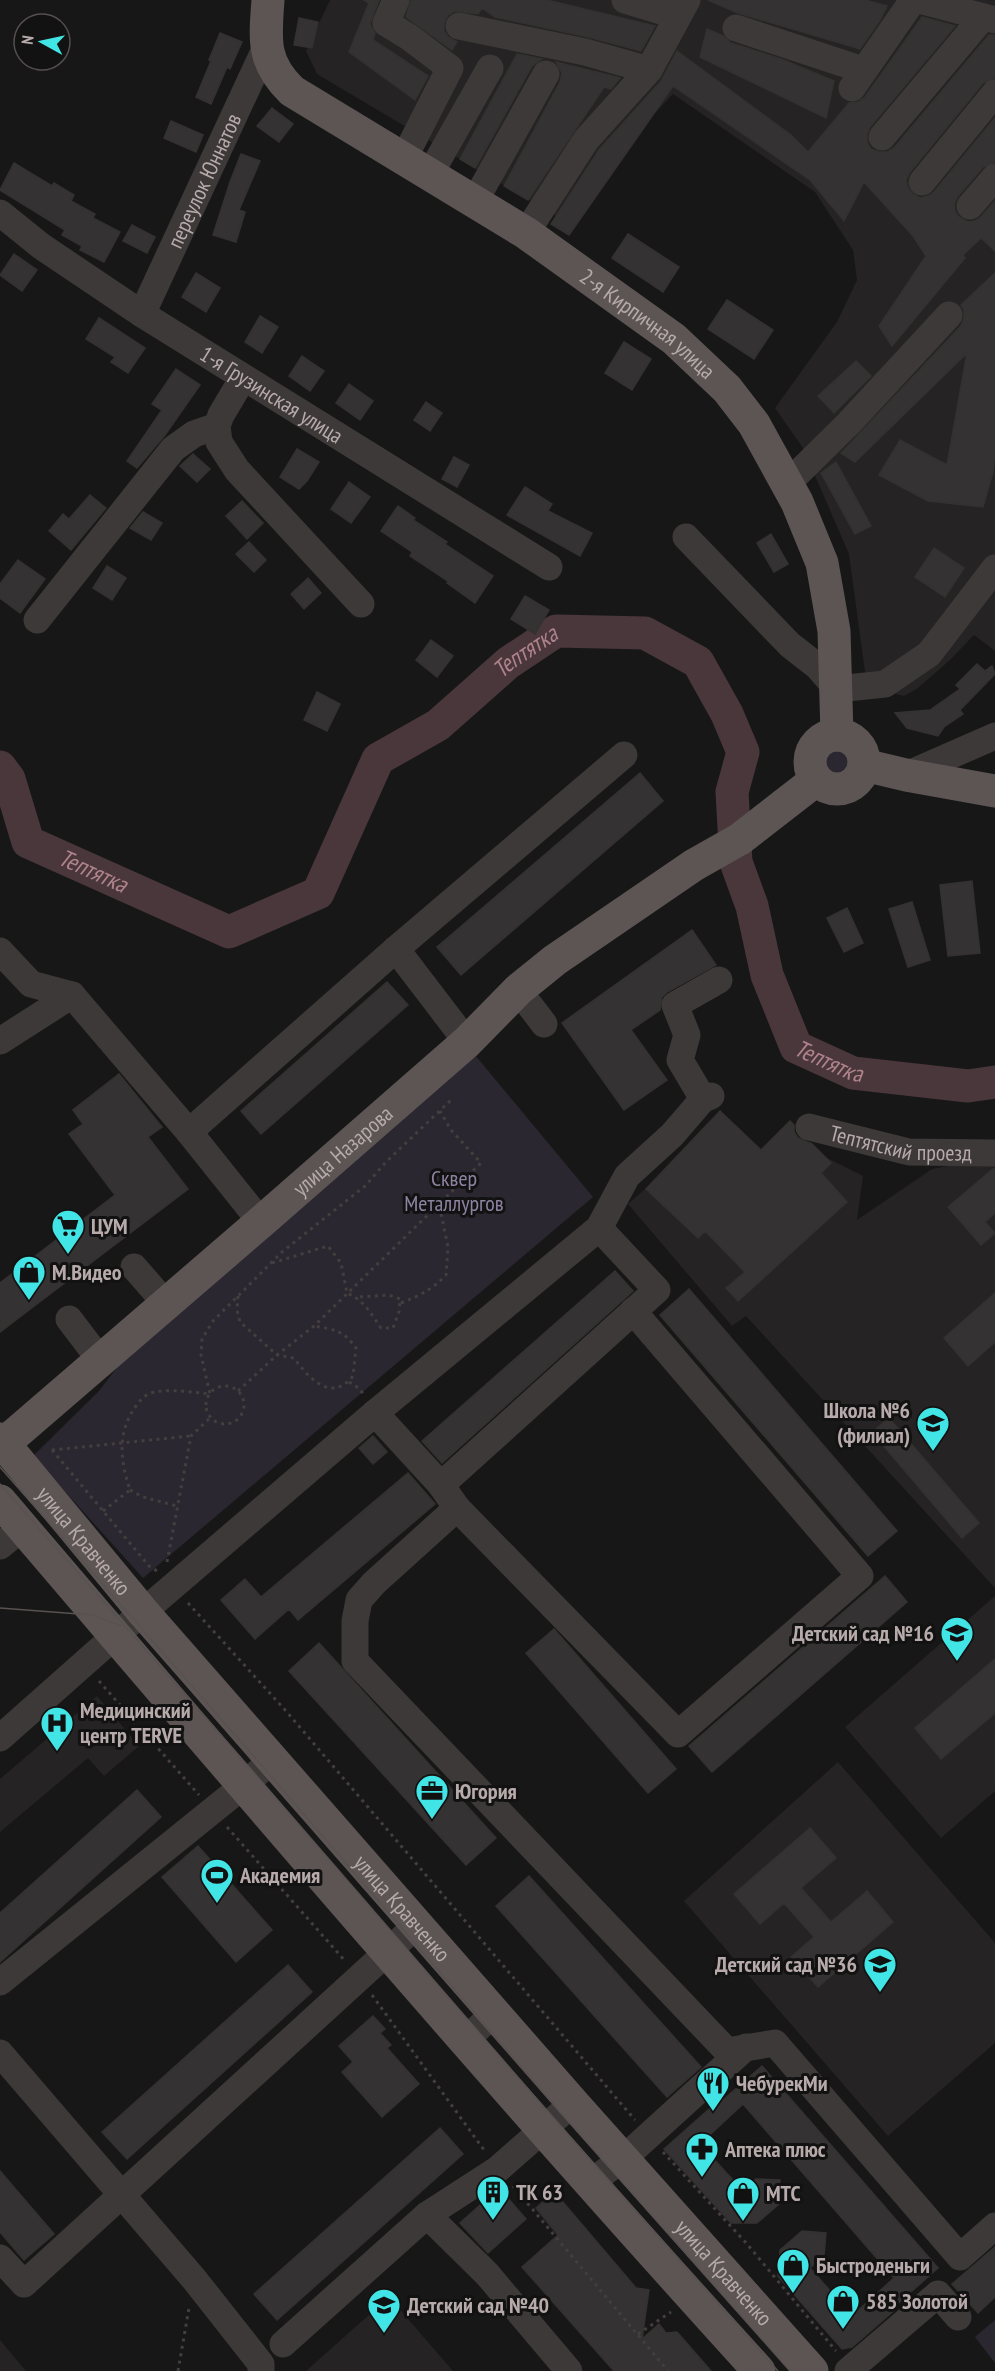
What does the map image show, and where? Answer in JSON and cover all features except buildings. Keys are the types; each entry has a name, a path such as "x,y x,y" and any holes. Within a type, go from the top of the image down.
{"main road":[{"path":"266,47 268,0"},
{"name":"2-я Кирпичная улица","path":"266,47 273,69 292,91 526,233 674,339 727,389 754,424 797,502 822,563 834,632 837,735"},
{"path":"837,735 855,742 861,750 864,765 862,774 854,784 840,790 825,787 816,780 810,766 812,753 817,745 826,737 837,735"},
{"path":"864,765 995,791"},
{"name":"улица Назарова","path":"1,1443 167,1305 467,1042 518,990 555,960 694,865 740,839 816,780"},
{"name":"улица Кравченко","path":"1,1443 143,1612 573,2103 812,2371"},
{"name":"улица Кравченко","path":"0,1501 11,1536 115,1636 543,2129 759,2371"}],"street":[{"path":"396,0 386,23 450,68 417,166"},
{"path":"526,233 586,140 649,70 682,8 625,0"},
{"path":"736,28 857,79 913,0"},
{"path":"882,137 989,18 919,0"},
{"path":"459,26 585,52 649,70"},
{"name":"переулок Юннатов","path":"142,314 266,47"},
{"path":"417,166 490,68"},
{"path":"475,201 546,74"},
{"path":"922,182 995,93"},
{"path":"970,206 995,177"},
{"name":"1-я Грузинская улица","path":"0,213 41,246 142,314 549,567"},
{"path":"787,484 849,423 949,315"},
{"path":"243,378 220,415 217,426 219,442 233,464 362,604"},
{"path":"37,620 173,449 194,434 217,426"},
{"path":"686,537 790,645 817,666 837,689 885,684 929,654 995,567"},
{"path":"906,775 995,736"},
{"path":"189,1132 396,949 624,755"},
{"path":"396,949 467,1042"},
{"path":"0,951 31,984 72,996 189,1132 261,1222"},
{"path":"0,1738 143,1612 169,1581 599,1228 627,1176 672,1135 707,1098 680,1060 687,1035 675,1005 719,980"},
{"path":"518,990 544,1024"},
{"path":"0,1041 72,996"},
{"name":"Тептятский проезд","path":"809,1126 909,1152 995,1153"},
{"path":"441,1485 657,1290 599,1228"},
{"path":"134,1267 167,1305"},
{"path":"375,1413 441,1485 457,1508 678,1734 860,1576 633,1311"},
{"path":"69,1319 101,1361"},
{"path":"457,1508 374,1582 359,1600 355,1621 355,1661 727,2050 775,2043 960,2257 995,2226"},
{"path":"0,1982 273,1760"},
{"path":"0,2258 24,2284 418,1924"},
{"path":"466,2040 495,2012"},
{"path":"591,2182 624,2158 746,2047"},
{"path":"0,2053 194,2279 261,2364 261,2371"},
{"path":"283,2344 427,2215 498,2169 573,2103"},
{"path":"427,2215 487,2274 569,2371"},
{"path":"849,2370 938,2294 958,2318"}],"path":[{"path":"210,1394 201,1355 202,1339 213,1321 270,1263 365,1186 386,1162 451,1100"},
{"path":"238,1391 277,1355 314,1326 481,1163 452,1130 440,1111"},
{"path":"401,1303 422,1295 436,1286 446,1275 448,1247 439,1204"},
{"path":"270,1263 328,1246 341,1263 347,1293"},
{"path":"347,1293 358,1297 389,1294 400,1299 401,1303 393,1328 381,1328 358,1297"},
{"path":"239,1294 237,1310 240,1322 261,1338 277,1355 294,1358 311,1381 322,1386 333,1388 349,1382 353,1376 356,1348 344,1333 336,1329 314,1326"},
{"path":"226,1386 238,1391 242,1396 244,1408 239,1419 221,1424 210,1418 206,1406 214,1390 226,1386"},
{"path":"177,1506 143,1497 129,1490 124,1471 123,1431 142,1398 152,1392 210,1394"},
{"path":"169,1581 177,1506 191,1436 210,1418"},
{"path":"191,1436 52,1450 149,1566 169,1581 294,1720 648,2136 747,2244 849,2370"},
{"path":"103,1511 129,1490"},
{"path":"94,1685 98,1680 360,1978 498,2169 668,2371"},
{"path":"178,2371 194,2279"},
{"path":"638,2334 673,2311"}],"shaded area":[{"path":"330,0 995,0 995,651 974,635 918,688 904,696 867,687 849,554 803,448 775,408 837,322 857,280 853,250 815,192 673,94 617,153 571,225 317,74 306,51"},
{"name":"Школа №6 (филиал)","path":"715,1128 751,1156 787,1138 863,1176 857,1220 932,1169 995,1157 995,1588 746,1316 732,1326 628,1204"},
{"name":"Детский сад №16","path":"995,1596 995,1791 941,1838 845,1727"},
{"path":"97,1696 139,1746 104,1776 88,1758 0,1832 0,1779"},
{"name":"Детский сад №36","path":"838,1762 995,1943 995,2043 888,2136 684,1901"},
{"name":"Детский сад №40","path":"389,2297 453,2371 306,2371"},
{"path":"0,2340 26,2371 0,2371"}],"green space":[{"path":"839,749 851,755 857,767 851,779 839,785 827,779 821,767 827,755"},
{"name":"Сквер Металлургов","path":"470,1049 593,1197 143,1578 33,1456 99,1391 128,1353"},
{"path":"995,2320 995,2363 975,2337"}],"waterway":[{"name":"Тептятка","path":"0,767 9,779 28,842 229,932 318,893 378,759 438,725 508,663 556,631 645,633 698,662 727,714 743,752 732,792 736,862 752,906 767,975 796,1047 853,1073 968,1086 995,1082"}],"tram line":[{"path":"0,1467 264,1768 561,2113 790,2371"},
{"path":"0,1484 554,2119 778,2371"},
{"path":"0,1608 92,1615 121,1626"}],"place":[{"name":"ЦУМ","path":"68,1255"},
{"name":"М.Видео","path":"29,1301"},
{"name":"Школа №6 (филиал)","path":"933,1452"},
{"name":"Детский сад №16","path":"957,1662"},
{"name":"Медицинский центр TERVE","path":"57,1752"},
{"name":"Югория","path":"432,1820"},
{"name":"Академия","path":"217,1904"},
{"name":"Детский сад №36","path":"880,1993"},
{"name":"ЧебурекМи","path":"713,2112"},
{"name":"Аптека плюс","path":"702,2178"},
{"name":"ТК 63","path":"493,2221"},
{"name":"МТС","path":"743,2222"},
{"name":"Быстроденьги","path":"793,2294"},
{"name":"585 Золотой","path":"843,2330"},
{"name":"Детский сад №40","path":"384,2334"}]}
